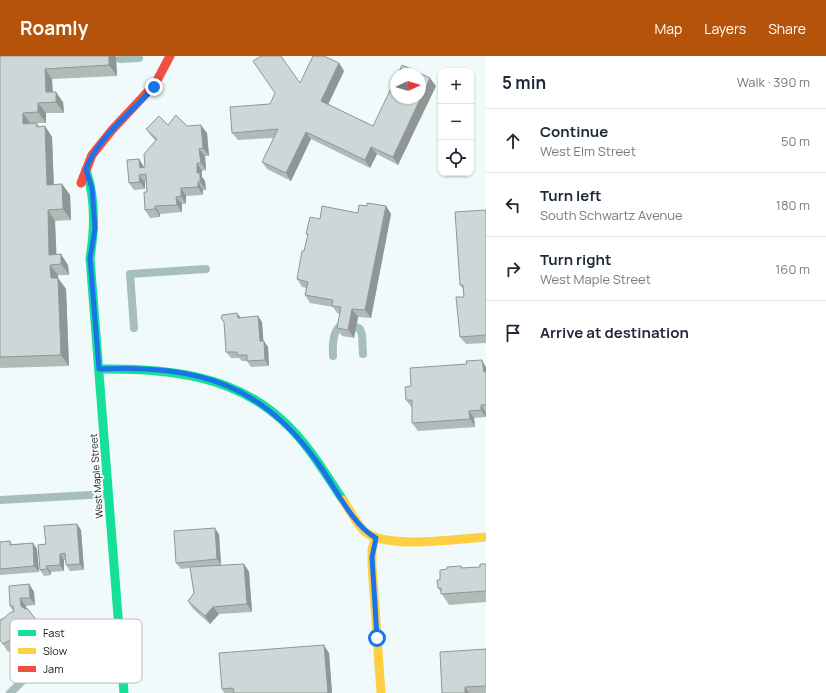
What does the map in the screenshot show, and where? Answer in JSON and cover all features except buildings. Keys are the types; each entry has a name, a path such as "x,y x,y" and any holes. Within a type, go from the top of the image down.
{"street":[{"path":"78,189 92,154 154,87 170,56"},
{"name":"West Maple Street","path":"86,170 92,188 95,229 90,258"},
{"name":"West Maple Street","path":"83,237 90,258 118,619"},
{"path":"99,369 150,369 194,375 223,383 254,399 277,415 302,441 363,530 376,538 387,541 405,541 486,537"},
{"path":"376,538 372,550 372,565 381,693"},
{"name":"West Maple Street","path":"123,683 124,693"}],"lane":[{"path":"120,60 139,58"},
{"path":"134,328 130,274 206,269"},
{"path":"333,356 334,334 338,327 344,325 356,326 360,329 362,335 363,354"},
{"path":"0,500 108,494"},
{"path":"10,693 21,683"}],"traffic: fast":[{"path":"86,170 92,192 94,214 90,258 118,619"},
{"path":"99,369 148,370 172,373 219,383 241,392 282,420 300,438 343,500"},
{"path":"123,683 124,693"}],"traffic: slow":[{"path":"343,500 361,528 374,537 405,542 486,537"},
{"path":"375,538 372,550 372,565 381,693"}],"traffic: jam":[{"path":"81,183 92,155 112,130 155,84 170,56"}],"route":[{"path":"154,87 140,104 112,130 101,143 92,154 86,170 92,188 95,229 90,258 99,369 163,370 194,375 232,387 254,399 277,415 302,441 363,530 376,538 372,550 372,565 377,638"}]}
